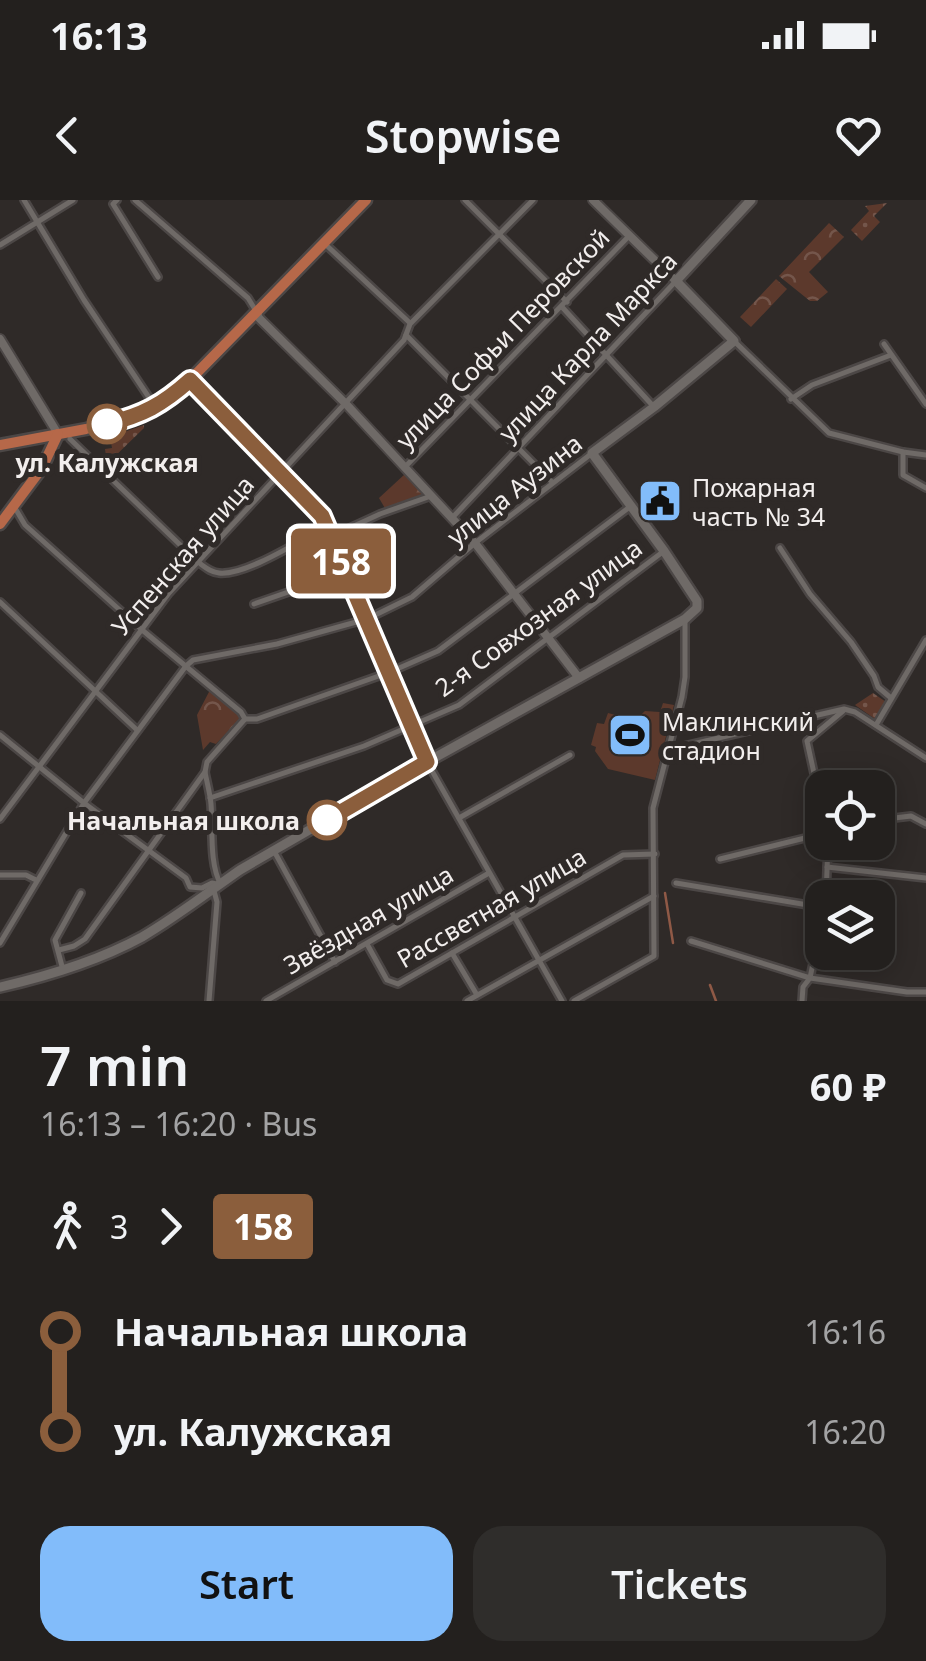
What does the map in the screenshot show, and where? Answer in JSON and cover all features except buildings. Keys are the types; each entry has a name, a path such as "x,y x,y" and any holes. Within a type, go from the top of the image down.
{"main road":[{"path":"0,444 86,430 156,408 190,380 366,200"},
{"name":"улица Карла Маркса","path":"676,281 748,201"},
{"path":"676,281 734,342"},
{"name":"улица Аузина","path":"592,453 734,342"},
{"path":"0,524 42,468 70,439 86,430"},
{"path":"42,468 58,434"},
{"path":"18,442 34,444 41,450 42,468"},
{"path":"0,987 63,970 120,948 218,888 240,870 694,612 697,601 592,453"}],"street":[{"path":"24,200 156,408"},
{"path":"0,244 73,200"},
{"path":"117,200 113,204 158,277"},
{"path":"135,200 248,298 259,318 475,542 580,678"},
{"path":"465,200 564,304 654,408"},
{"name":"Успенская улица","path":"0,819 168,593 404,340 410,324 534,200"},
{"path":"593,200 676,281"},
{"name":"улица Софьи Перовской","path":"404,467 629,236"},
{"path":"324,243 410,324"},
{"name":"улица Карла Маркса","path":"452,518 676,281"},
{"path":"406,334 552,482"},
{"path":"0,340 58,434"},
{"path":"734,342 829,433 926,455"},
{"path":"884,344 926,404"},
{"path":"791,399 812,386 891,355"},
{"path":"190,380 282,472 328,526 427,762 562,1001"},
{"path":"70,439 214,573 230,573 328,526"},
{"path":"904,452 903,475 926,488"},
{"name":"улица Аузина","path":"186,666 205,656 277,644 366,618 412,597 475,542 592,453"},
{"path":"332,536 431,496"},
{"path":"14,506 26,525 245,719"},
{"path":"209,1001 218,882 206,762 245,719 257,719 438,651 631,506"},
{"path":"780,548 810,594 874,676 878,687 892,698"},
{"name":"2-я Совхозная улица","path":"210,798 364,746 460,704 664,551"},
{"path":"254,604 346,572"},
{"path":"0,602 138,730"},
{"path":"574,1001 654,956 653,808 684,677 686,619"},
{"path":"876,726 926,640"},
{"path":"0,943 84,803 186,666"},
{"path":"668,746 675,748 844,709 855,712 926,758"},
{"path":"814,770 808,740 844,709"},
{"path":"0,736 186,878 190,887 202,888 212,883 218,888"},
{"path":"459,818 570,755"},
{"path":"59,950 85,939 205,772"},
{"path":"895,818 911,816 926,824"},
{"path":"720,859 805,838"},
{"path":"274,851 335,962"},
{"name":"Рассветная улица","path":"367,944 387,980 398,984 623,854 654,854"},
{"path":"826,880 827,860"},
{"path":"827,868 926,878"},
{"name":"Звёздная улица","path":"266,1001 489,872"},
{"path":"0,875 26,875 37,880"},
{"path":"676,882 805,904"},
{"path":"63,970 55,940 81,893"},
{"path":"467,1001 654,896"},
{"path":"691,941 810,978 926,992"},
{"path":"452,952 477,996"},
{"path":"802,1001 812,970"}],"green space":[{"path":"887,203 874,216 880,222 862,241 851,230 869,211 865,206"},
{"path":"829,223 844,237 809,272 828,292 817,301 810,301 779,276"},
{"path":"776,279 787,289 751,327 740,317"},
{"path":"144,425 107,464 105,449 112,448 110,437"},
{"path":"405,474 427,496 386,510 379,498"},
{"path":"210,690 241,718 216,744 210,742 203,750 197,715"},
{"path":"873,693 886,702 875,719 855,705"},
{"name":"Маклинский стадион","path":"663,703 674,705 655,780 608,769 591,745 597,723 604,724 608,713 635,720 645,711 660,712"}],"waterway":[{"path":"665,893 673,943"},
{"path":"710,985 716,1001"}],"bus line":[{"name":"158","path":"107,424 156,408 190,380 322,516 427,762 327,820"}],"place":[{"name":"ул. Калужская","path":"107,424"},
{"name":"Пожарная часть № 34","path":"660,501"},
{"name":"Маклинский стадион","path":"630,735"},
{"name":"Начальная школа","path":"327,820"}]}
